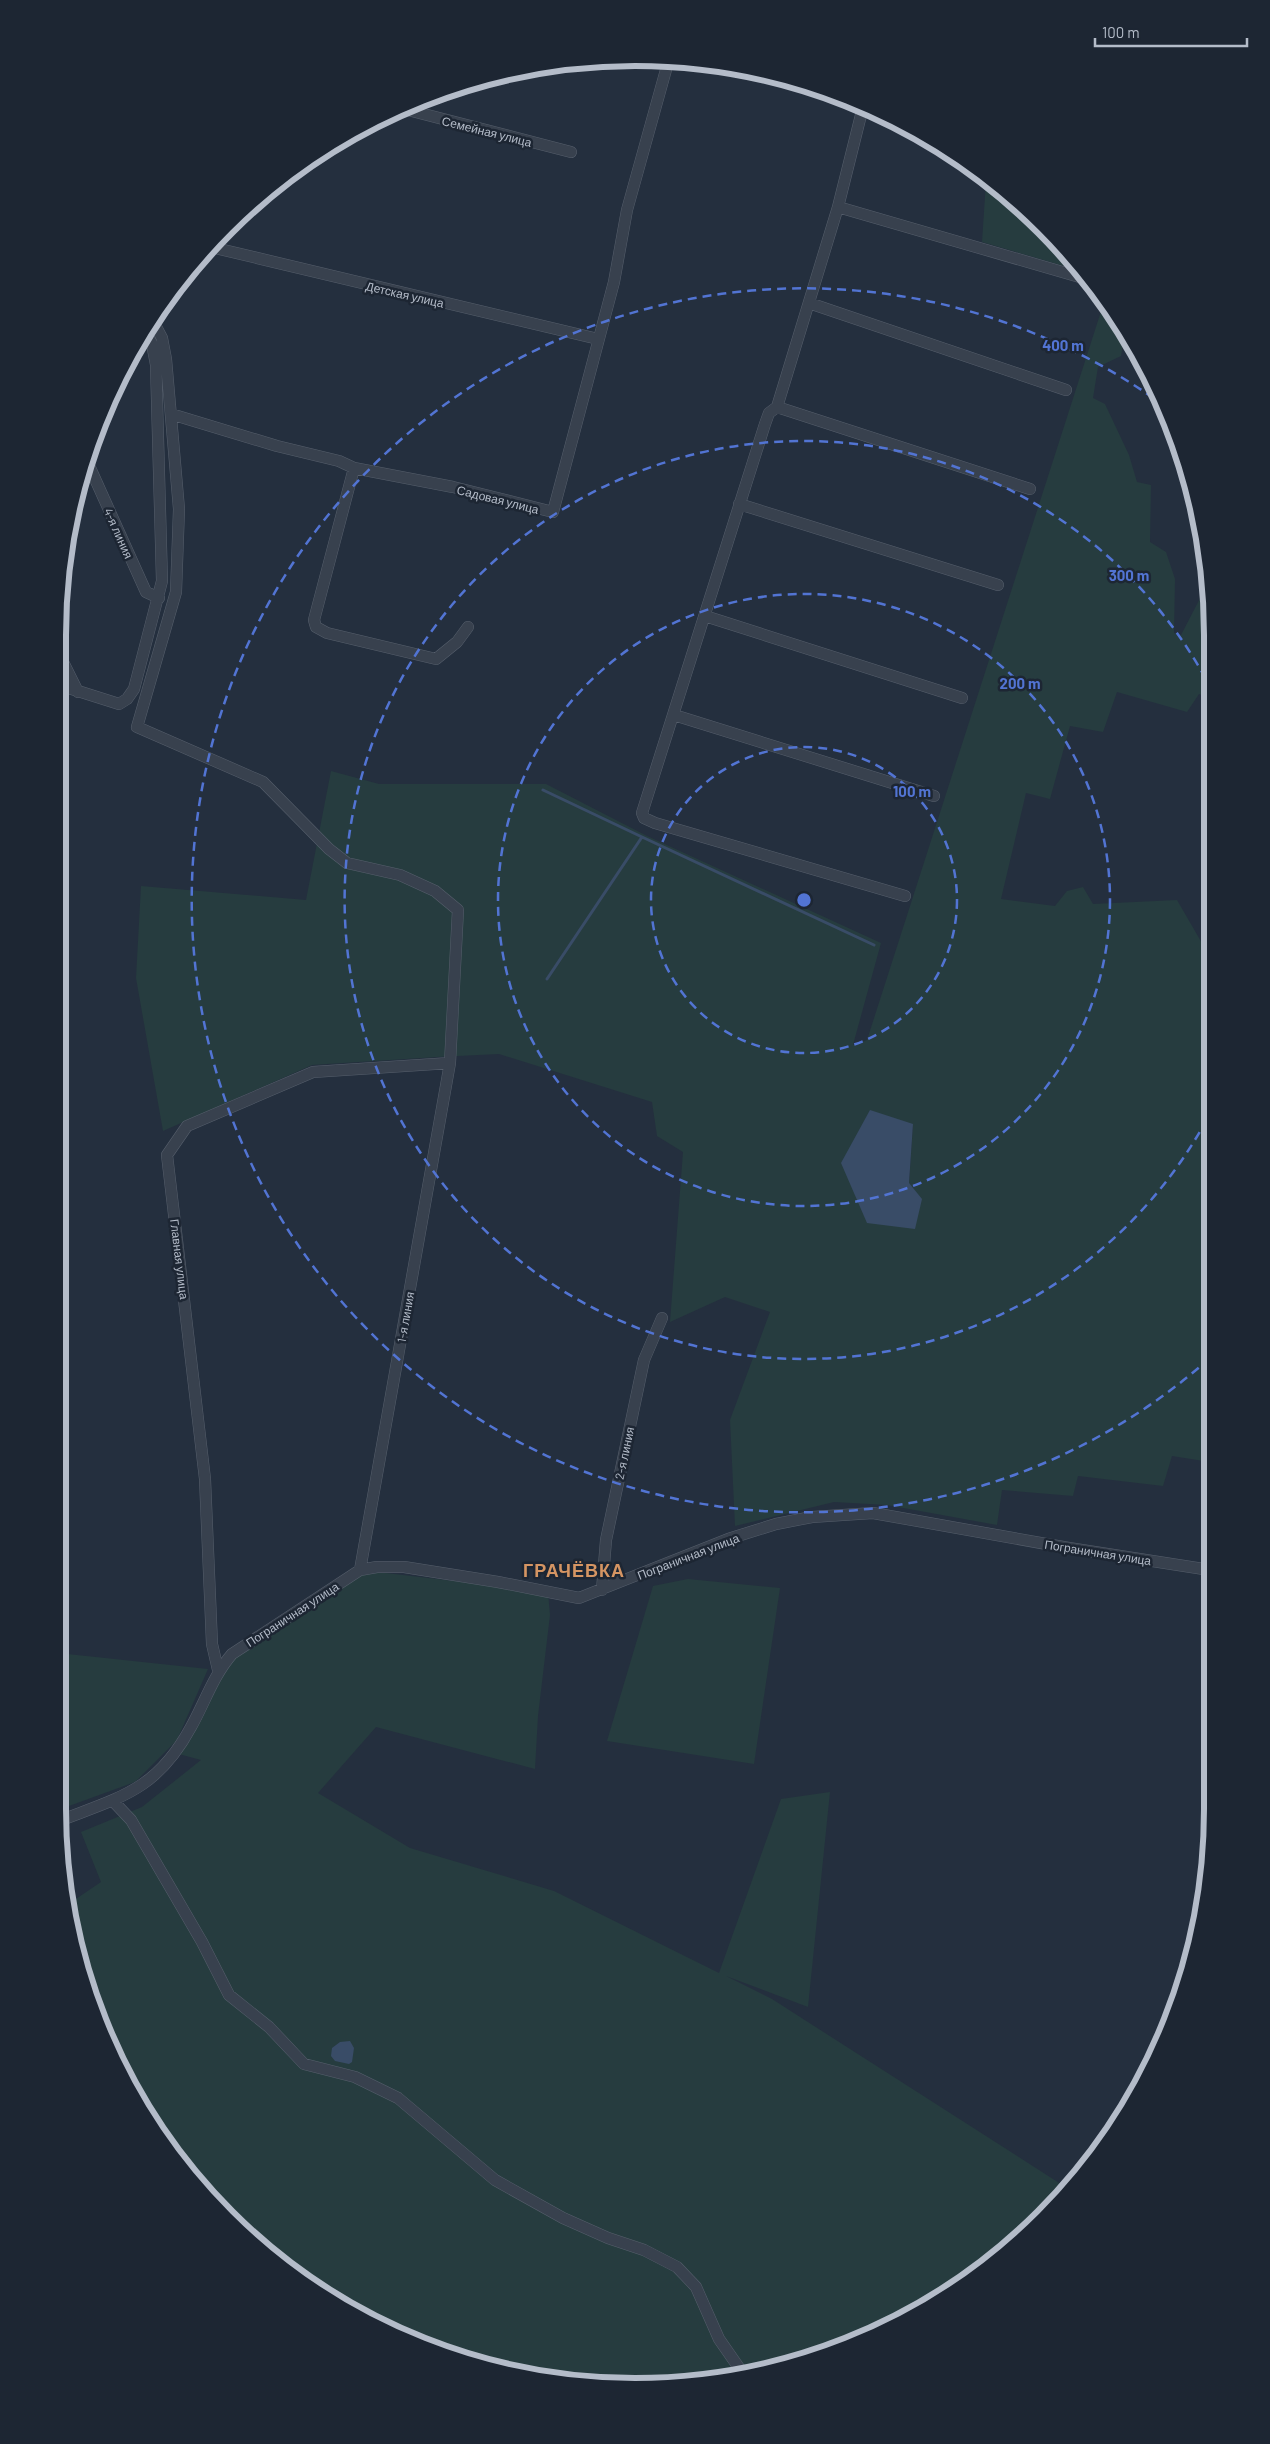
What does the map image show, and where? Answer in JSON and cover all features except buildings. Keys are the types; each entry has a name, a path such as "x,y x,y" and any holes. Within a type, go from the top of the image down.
{"street":[{"name":"Садовая улица","path":"171,414 277,446 338,461 354,468 452,487 552,512 614,282 627,210 667,67"},
{"name":"Семейная улица","path":"414,111 571,152"},
{"path":"861,114 838,207 777,406 769,413 674,715 642,808 644,818 656,823 905,896"},
{"path":"838,207 1076,276"},
{"name":"Детская улица","path":"218,249 598,339"},
{"path":"809,303 1066,390"},
{"path":"157,328 162,338 166,359 171,414"},
{"path":"66,687 119,704 127,699 134,689 159,598 162,581 156,365 149,339"},
{"path":"777,406 1030,489"},
{"name":"1-я линия","path":"171,414 179,509 176,592 138,727 264,782 328,849 347,864 400,875 435,891 458,910 450,1063 360,1570"},
{"path":"354,468 314,620 316,627 327,633 436,659 457,642 468,627"},
{"name":"4-я линия","path":"91,471 146,592 159,598"},
{"path":"739,504 998,585"},
{"path":"704,616 962,698"},
{"path":"66,670 79,692"},
{"path":"674,715 934,796"},
{"name":"Главная улица","path":"218,1670 212,1644 205,1479 167,1155 187,1126 313,1072 450,1063"},
{"name":"2-я линия","path":"602,1590 606,1540 644,1360 662,1318"},
{"name":"Пограничная улица","path":"66,1817 133,1792 152,1779 175,1753 191,1727 218,1670 232,1654 360,1570 376,1567 404,1567 498,1582 579,1598 736,1536 776,1524 812,1517 850,1513 894,1516 1069,1548 1204,1569"},
{"path":"113,1800 131,1820 202,1942 229,1995 269,2027 304,2064 355,2077 398,2098 428,2126 502,2184 563,2218 608,2238 644,2250 677,2267 696,2287 719,2339 739,2368"}],"green space":[{"path":"986,188 1010,207 1069,267 982,242"},
{"path":"1101,310 1123,343 1121,356 1098,367 1093,398 1105,404 1129,455 1137,482 1151,485 1150,542 1166,552 1175,579 1174,633 1181,635 1203,594 1204,696 1199,694 1187,712 1117,692 1103,732 1070,726 1050,799 1026,793 1001,899 1055,906 1067,891 1083,887 1093,904 1177,900 1204,947 1204,1461 1172,1456 1163,1486 1078,1476 1073,1496 1002,1490 997,1525 887,1505 834,1502 735,1526 730,1420 770,1312 725,1297 670,1322 683,1152 657,1136 652,1102 499,1054 437,1057 312,1065 163,1131 136,978 141,886 306,900 331,771 379,784 546,784 647,836 881,943 853,1045 867,1040","holes":["913,1124 909,1183 841,1164"]},
{"path":"360,1570 548,1592 550,1615 538,1716 535,1769 376,1727 318,1793 410,1848 554,1891 719,1973 781,1799 830,1792 808,2007 726,1976 772,1999 1062,2185 1010,2237 951,2282 919,2302 887,2319 818,2348 746,2367 672,2377 635,2378 598,2377 524,2367 452,2348 383,2319 351,2302 319,2282 260,2237 207,2184 162,2125 125,2061 110,2027 96,1992 77,1920 74,1900 101,1882 81,1832 142,1807 201,1760 175,1753 218,1670"},
{"path":"688,1579 780,1588 754,1764 607,1741 653,1586"},
{"path":"66,1654 208,1669 177,1740 135,1782 66,1807"}],"water":[{"path":"870,1110 913,1124 909,1183 922,1199 915,1229 867,1223 841,1163"},
{"path":"350,2041 354,2048 352,2062 349,2064 335,2061 331,2056 332,2048 340,2042"}],"waterway":[{"path":"543,790 642,837"},
{"path":"547,979 642,837 874,945"}],"district":[{"name":"ГРАЧЁВКА","path":"574,1570"}]}
